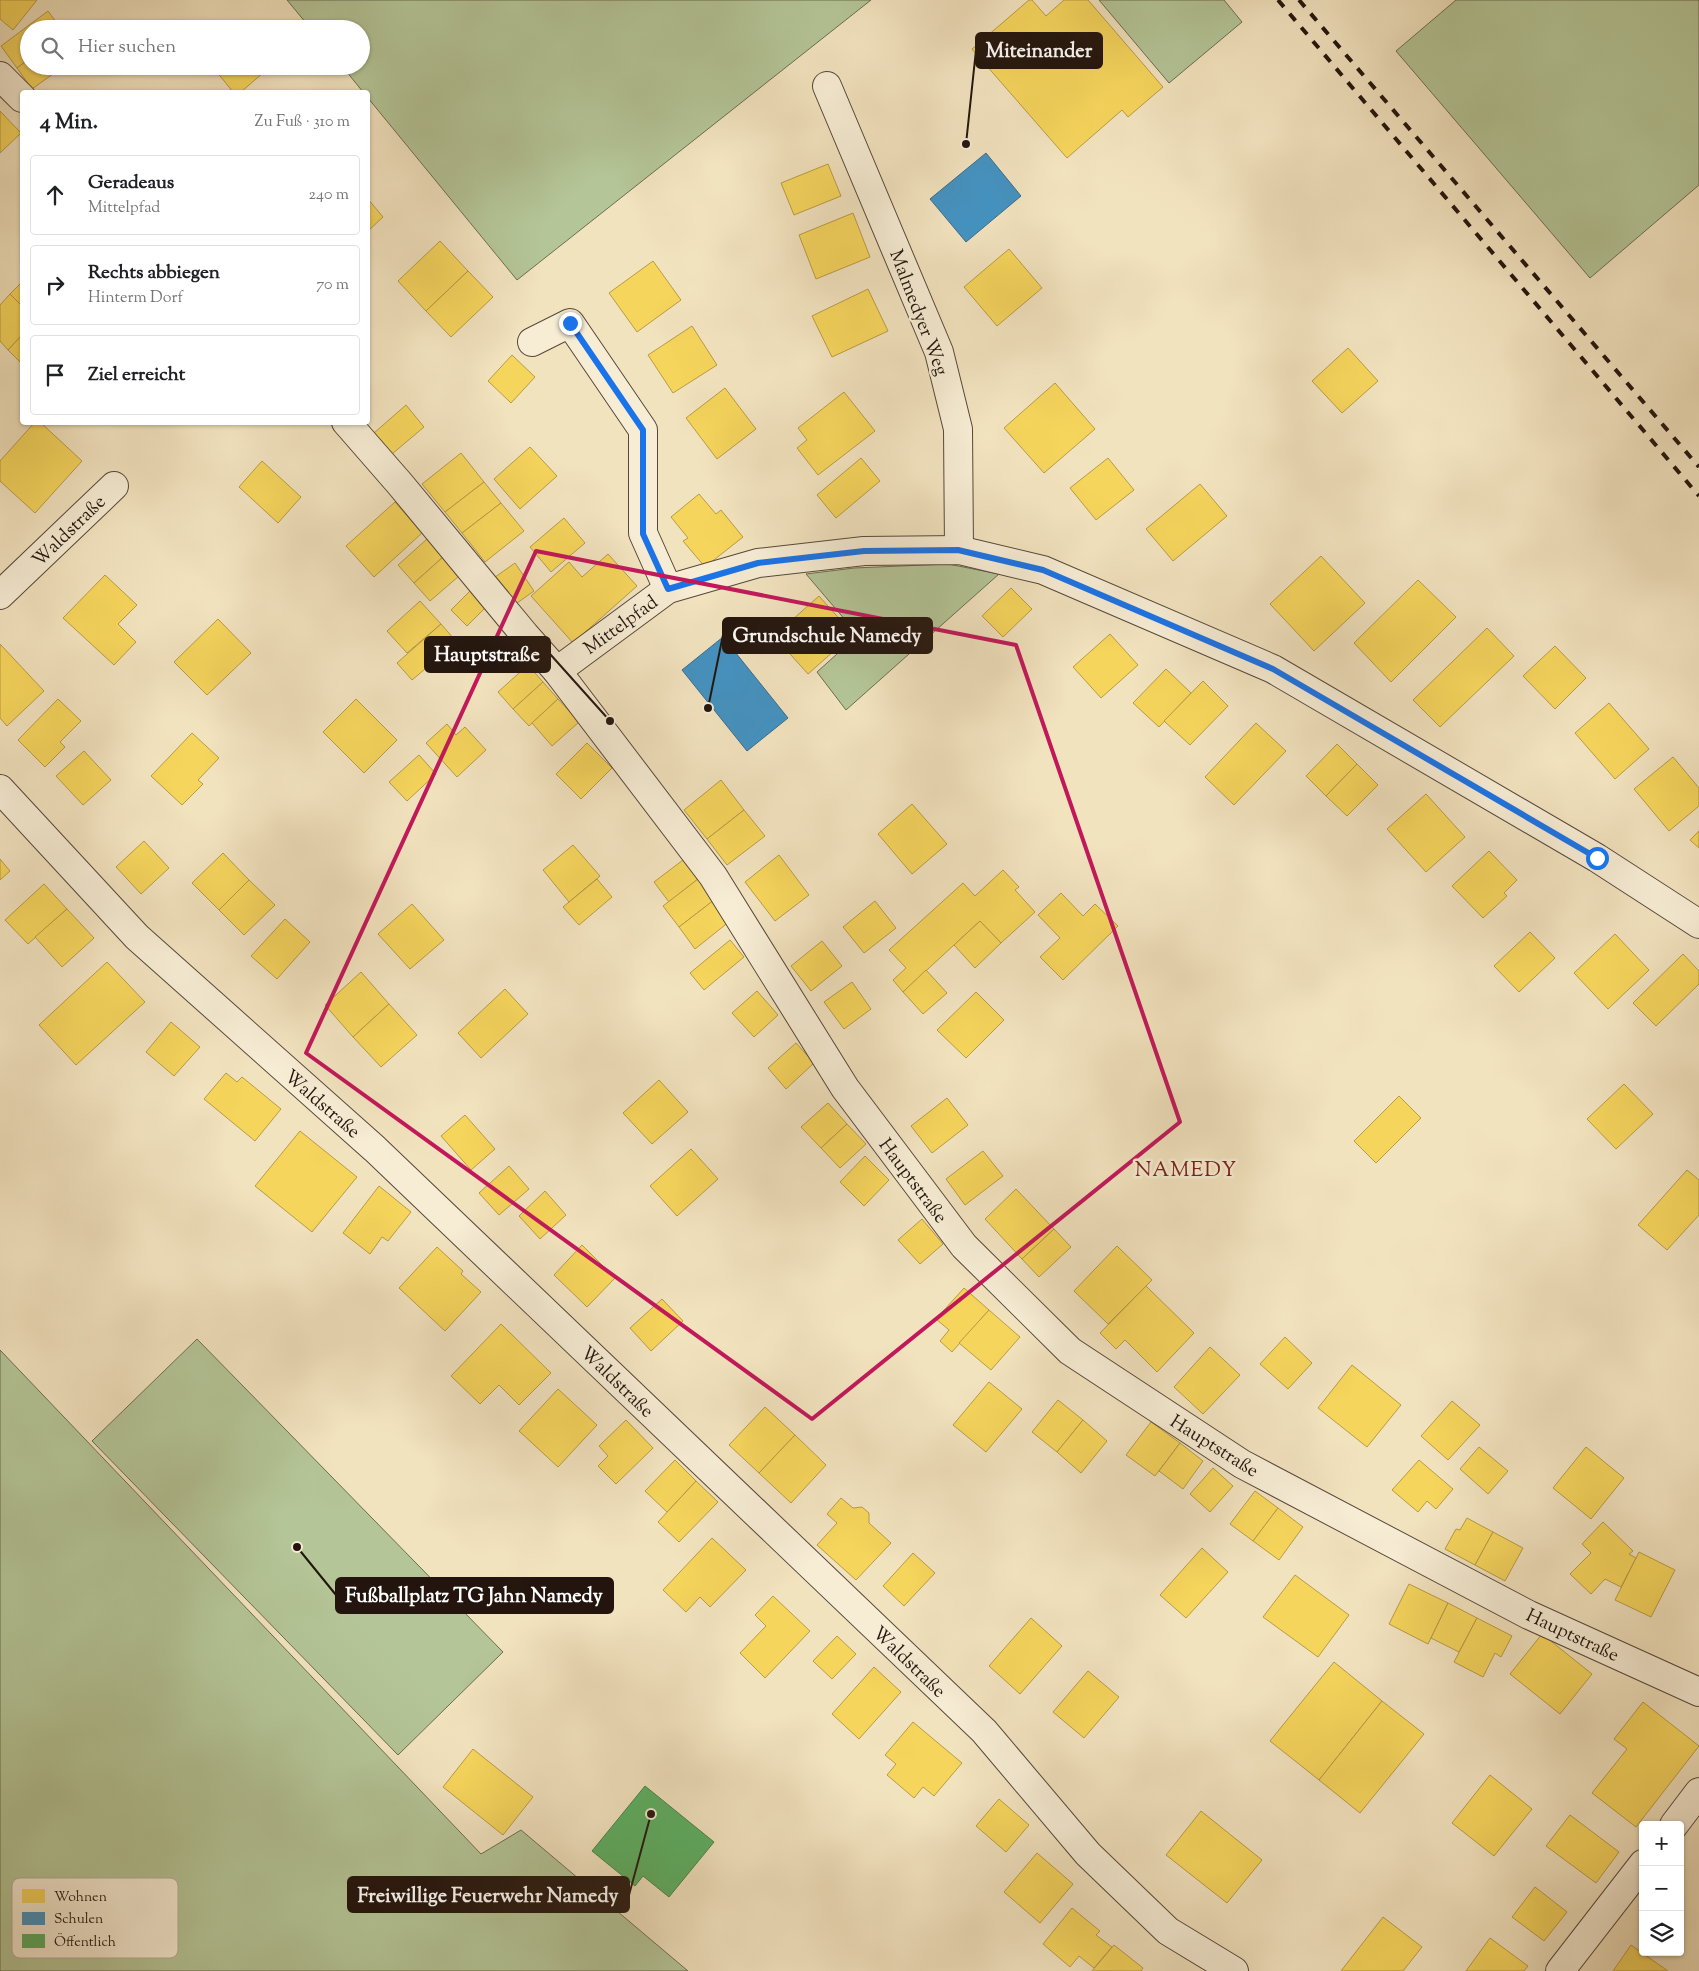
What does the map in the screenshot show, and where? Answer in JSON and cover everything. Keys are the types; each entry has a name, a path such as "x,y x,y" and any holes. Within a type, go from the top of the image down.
{"street":[{"path":"0,76 20,96"},
{"name":"Malmedyer Weg","path":"828,86 939,352 958,429 958,550"},
{"path":"532,342 570,323 643,430 643,534 668,589"},
{"name":"Hauptstraße","path":"349,425 557,671 713,876 845,1088 964,1246 1070,1351 1242,1464 1529,1615 1699,1692"},
{"name":"Waldstraße","path":"0,595 114,486"},
{"name":"Mittelpfad","path":"557,671 668,589 758,563 864,551 958,550 1043,570 1273,669 1597,858 1699,924"},
{"name":"Waldstraße","path":"0,789 137,937 375,1149 984,1731 1088,1854 1168,1931 1234,1971"},
{"path":"1677,1821 1699,1792"},
{"path":"1560,1971 1641,1866"}],"highlighted area":[{"path":"536,551 1016,645 1180,1122 812,1419 306,1053"}],"green space":[{"path":"287,0 871,0 517,280 370,100 370,90 361,90 349,75 370,75 370,20 304,20"},
{"path":"1099,0 1224,0 1242,22 1169,83"},
{"path":"1456,0 1699,0 1699,185 1590,278 1396,51"},
{"path":"948,564 999,574 846,710 817,672 858,635 806,574 854,568"},
{"path":"197,1339 503,1652 398,1755 92,1441"},
{"path":"0,1350 481,1854 521,1830 688,1971 0,1971"}],"building: Wohnen":[{"path":"0,0 37,0 13,30 0,19"},
{"path":"1029,0 1032,0 1046,16 1064,0 1088,0 1163,87 1128,117 1122,110 1067,158 972,49"},
{"path":"48,11 54,20 36,20"},
{"path":"20,32 20,66 17,68 1,46"},
{"path":"22,75 51,75 32,89"},
{"path":"219,75 261,75 243,90 231,90"},
{"path":"0,111 20,134 0,153"},
{"path":"828,164 841,196 794,215 781,183"},
{"path":"370,201 383,217 370,229"},
{"path":"853,213 870,257 816,279 799,235"},
{"path":"440,241 468,271 426,311 398,281"},
{"path":"1009,249 1042,288 997,326 964,287"},
{"path":"653,261 681,300 637,332 609,293"},
{"path":"468,271 493,297 451,337 426,311"},
{"path":"20,284 20,304 10,294"},
{"path":"868,289 888,331 832,357 812,316"},
{"path":"10,294 20,304 20,337 8,350 0,341 0,305"},
{"path":"692,326 717,365 673,393 648,355"},
{"path":"20,337 20,362 8,350"},
{"path":"1348,348 1378,381 1342,413 1312,381"},
{"path":"512,355 535,377 511,403 488,381"},
{"path":"1055,383 1095,429 1044,473 1004,428"},
{"path":"725,388 756,429 717,459 686,418"},
{"path":"844,392 875,431 818,475 797,448 807,440 798,428"},
{"path":"406,405 424,427 392,454 374,433"},
{"path":"32,425 43,425 82,461 35,513 0,481 0,461"},
{"path":"530,447 557,476 520,509 494,479"},
{"path":"461,453 484,482 445,512 422,484"},
{"path":"861,458 880,481 836,518 817,495"},
{"path":"1108,458 1134,490 1096,520 1070,488"},
{"path":"262,461 301,497 278,523 239,487"},
{"path":"484,482 501,503 462,533 445,512"},
{"path":"1200,484 1227,516 1173,561 1146,529"},
{"path":"699,494 716,514 721,510 743,537 705,567 683,541 688,538 671,517"},
{"path":"395,502 422,533 374,577 346,546"},
{"path":"501,503 524,531 485,562 462,533"},
{"path":"564,518 585,543 551,572 530,547"},
{"path":"427,539 443,557 414,583 398,565"},
{"path":"608,554 637,586 573,643 531,596 569,562 582,577"},
{"path":"1321,556 1365,603 1314,651 1270,604"},
{"path":"443,557 459,576 430,601 414,583"},
{"path":"515,563 534,591 510,608 491,580"},
{"path":"105,575 137,605 118,624 136,642 114,665 63,618"},
{"path":"1418,580 1456,617 1391,682 1354,643"},
{"path":"1011,588 1032,609 1003,637 982,616"},
{"path":"471,590 487,606 467,626 451,610"},
{"path":"819,596 853,634 808,674 774,636"},
{"path":"420,601 441,624 407,653 387,631"},
{"path":"218,619 251,653 207,695 174,662"},
{"path":"441,624 461,647 436,670 431,664 412,680 397,663"},
{"path":"1487,628 1514,656 1440,727 1413,700"},
{"path":"1110,634 1138,665 1101,698 1073,667"},
{"path":"0,644 44,691 7,726 0,718"},
{"path":"1555,646 1586,678 1555,709 1523,676"},
{"path":"528,665 543,682 513,709 498,692"},
{"path":"1166,669 1191,693 1159,727 1133,703"},
{"path":"1203,681 1228,706 1190,745 1164,721"},
{"path":"543,682 558,699 529,726 513,709"},
{"path":"58,699 81,721 60,742 65,747 45,767 18,740"},
{"path":"356,699 397,740 364,773 323,732"},
{"path":"558,699 579,722 552,746 532,723"},
{"path":"1609,703 1649,749 1615,779 1575,733"},
{"path":"1256,723 1286,751 1234,805 1205,777"},
{"path":"447,724 456,735 465,727 486,750 457,777 426,743"},
{"path":"192,733 219,758 198,780 203,784 182,805 151,776"},
{"path":"587,743 612,768 581,799 556,774"},
{"path":"1337,744 1357,764 1326,796 1306,776"},
{"path":"84,751 111,780 83,805 56,776"},
{"path":"419,755 436,774 407,801 389,782"},
{"path":"1673,757 1699,788 1699,806 1669,831 1634,789"},
{"path":"1357,764 1378,785 1347,816 1326,796"},
{"path":"721,780 744,810 707,839 684,810"},
{"path":"1426,794 1465,837 1426,872 1387,829"},
{"path":"912,804 947,844 912,874 878,834"},
{"path":"744,810 765,836 727,865 707,839"},
{"path":"1699,831 1699,848 1690,840"},
{"path":"144,841 169,868 141,894 116,867"},
{"path":"573,845 600,876 569,902 543,870"},
{"path":"1489,851 1517,880 1504,893 1507,896 1483,918 1452,886"},
{"path":"223,853 249,880 219,910 192,883"},
{"path":"779,855 809,895 775,921 745,882"},
{"path":"0,859 10,871 0,880"},
{"path":"683,860 698,879 669,902 654,882"},
{"path":"1003,870 1019,887 1015,890 1035,912 1001,943 980,921 903,992 893,980 906,968 889,950 963,883 975,896"},
{"path":"597,879 612,897 579,925 563,907"},
{"path":"698,879 714,900 679,927 663,906"},
{"path":"249,880 275,905 244,935 219,910"},
{"path":"44,884 67,909 28,944 5,920"},
{"path":"1061,893 1083,916 1095,904 1118,926 1063,980 1040,957 1060,938 1038,915"},
{"path":"714,900 730,921 695,949 679,927"},
{"path":"875,901 896,928 864,953 843,927"},
{"path":"412,904 444,940 410,969 378,934"},
{"path":"67,909 94,938 62,967 35,937"},
{"path":"285,919 310,942 277,979 251,956"},
{"path":"980,921 1001,943 975,968 954,945"},
{"path":"1530,932 1555,958 1519,992 1494,966"},
{"path":"1615,934 1649,970 1608,1009 1574,973"},
{"path":"730,940 744,957 704,990 690,973"},
{"path":"822,941 842,966 811,991 791,966"},
{"path":"1683,954 1699,971 1699,984 1656,1026 1633,1003"},
{"path":"107,962 145,1002 76,1065 39,1025"},
{"path":"926,970 947,993 923,1014 903,992"},
{"path":"361,972 389,1004 353,1037 325,1005"},
{"path":"852,982 871,1009 844,1029 824,1002"},
{"path":"505,989 528,1014 481,1058 458,1033"},
{"path":"757,991 778,1015 754,1037 732,1013"},
{"path":"976,992 1004,1020 966,1058 937,1030"},
{"path":"389,1004 417,1035 381,1067 353,1037"},
{"path":"171,1022 200,1047 174,1076 146,1052"},
{"path":"796,1043 814,1063 786,1089 768,1068"},
{"path":"226,1073 237,1082 242,1077 281,1109 255,1141 204,1099"},
{"path":"659,1080 688,1112 652,1144 623,1113"},
{"path":"1624,1084 1653,1114 1616,1149 1587,1119"},
{"path":"1399,1096 1421,1118 1376,1163 1354,1141"},
{"path":"947,1098 968,1125 932,1153 911,1126"},
{"path":"828,1103 847,1124 821,1148 801,1127"},
{"path":"465,1115 495,1149 471,1170 441,1136"},
{"path":"847,1124 866,1144 840,1168 821,1148"},
{"path":"300,1131 357,1177 312,1232 255,1186"},
{"path":"691,1149 718,1179 677,1216 650,1186"},
{"path":"983,1151 1003,1176 965,1205 946,1179"},
{"path":"865,1156 889,1180 864,1206 840,1182"},
{"path":"509,1166 529,1189 499,1215 479,1193"},
{"path":"1687,1170 1699,1180 1699,1215 1667,1250 1638,1225"},
{"path":"379,1186 411,1212 388,1241 382,1237 370,1254 343,1233"},
{"path":"1016,1189 1054,1229 1022,1259 985,1219"},
{"path":"545,1191 566,1215 540,1239 519,1216"},
{"path":"922,1219 943,1244 920,1264 898,1240"},
{"path":"1054,1229 1071,1247 1039,1277 1022,1259"},
{"path":"582,1245 615,1278 587,1307 554,1275"},
{"path":"1117,1246 1152,1280 1108,1324 1074,1291"},
{"path":"437,1247 463,1271 461,1274 481,1292 445,1331 399,1288"},
{"path":"1146,1286 1194,1333 1157,1372 1125,1340 1116,1349 1100,1333"},
{"path":"964,1288 989,1310 952,1352 940,1341 949,1330 936,1319"},
{"path":"662,1299 683,1321 651,1351 630,1328"},
{"path":"989,1310 1020,1337 991,1370 959,1343"},
{"path":"501,1324 551,1373 519,1405 499,1385 480,1404 451,1376"},
{"path":"1285,1337 1312,1363 1288,1389 1260,1364"},
{"path":"1210,1347 1240,1375 1203,1414 1174,1387"},
{"path":"1352,1365 1401,1405 1367,1447 1318,1408"},
{"path":"989,1382 1022,1409 986,1452 953,1425"},
{"path":"558,1389 597,1425 558,1467 519,1431"},
{"path":"1058,1400 1083,1420 1057,1452 1032,1432"},
{"path":"1452,1401 1480,1425 1448,1460 1421,1436"},
{"path":"765,1407 795,1435 759,1473 729,1445"},
{"path":"626,1420 653,1448 616,1484 598,1466 608,1456 599,1446"},
{"path":"1083,1420 1107,1441 1081,1473 1057,1452"},
{"path":"1151,1422 1180,1443 1155,1476 1126,1455"},
{"path":"795,1435 826,1465 791,1503 759,1473"},
{"path":"1180,1443 1203,1461 1183,1489 1159,1471"},
{"path":"1479,1447 1508,1471 1488,1494 1460,1469"},
{"path":"1586,1447 1624,1478 1591,1519 1553,1488"},
{"path":"675,1460 696,1481 667,1512 645,1491"},
{"path":"1419,1460 1453,1489 1436,1509 1427,1501 1418,1512 1392,1490"},
{"path":"1213,1468 1233,1486 1210,1512 1190,1494"},
{"path":"696,1481 718,1502 679,1542 658,1522"},
{"path":"1255,1491 1278,1508 1253,1541 1230,1524"},
{"path":"841,1498 853,1508 862,1507 869,1513 869,1523 891,1543 856,1580 817,1545 837,1523 827,1514"},
{"path":"1278,1508 1303,1527 1279,1560 1253,1541"},
{"path":"1467,1518 1493,1532 1475,1565 1445,1549 1456,1529 1460,1530"},
{"path":"1603,1522 1633,1551 1629,1554 1636,1558 1621,1587 1605,1579 1591,1594 1570,1574 1591,1553 1582,1544"},
{"path":"1493,1532 1523,1548 1505,1581 1475,1565"},
{"path":"712,1538 746,1570 710,1607 700,1597 686,1612 663,1590"},
{"path":"1202,1548 1228,1572 1186,1618 1160,1595"},
{"path":"1639,1552 1675,1570 1651,1617 1615,1600"},
{"path":"913,1553 935,1573 904,1606 883,1586"},
{"path":"1295,1575 1349,1615 1318,1657 1263,1617"},
{"path":"1409,1584 1448,1603 1428,1644 1389,1624"},
{"path":"773,1596 810,1631 765,1678 740,1653 766,1626 755,1615"},
{"path":"1448,1603 1477,1618 1459,1652 1431,1638"},
{"path":"1031,1618 1062,1646 1020,1694 989,1666"},
{"path":"1477,1618 1512,1636 1501,1657 1495,1653 1483,1677 1454,1662"},
{"path":"1542,1634 1592,1674 1560,1714 1510,1674"},
{"path":"837,1636 856,1654 832,1679 813,1661"},
{"path":"1334,1662 1382,1701 1319,1780 1270,1741"},
{"path":"874,1667 901,1692 859,1739 832,1714"},
{"path":"1088,1671 1119,1697 1084,1738 1053,1712"},
{"path":"1382,1701 1424,1734 1360,1813 1319,1780"},
{"path":"1643,1702 1699,1746 1636,1827 1592,1793 1627,1749 1614,1739"},
{"path":"913,1722 962,1763 934,1796 923,1787 914,1798 887,1775 896,1764 885,1755"},
{"path":"473,1749 533,1797 503,1835 443,1787"},
{"path":"1490,1775 1532,1809 1494,1856 1452,1823"},
{"path":"999,1799 1029,1825 1006,1852 976,1826"},
{"path":"1201,1811 1262,1860 1227,1903 1166,1855"},
{"path":"1570,1815 1619,1852 1596,1883 1546,1846"},
{"path":"1037,1853 1073,1884 1040,1923 1004,1892"},
{"path":"1535,1887 1567,1912 1544,1941 1512,1917"},
{"path":"1072,1908 1100,1931 1096,1935 1112,1947 1094,1968 1079,1956 1070,1967 1043,1944"},
{"path":"1383,1917 1422,1947 1403,1971 1341,1971"},
{"path":"1490,1938 1528,1966 1524,1971 1466,1971"},
{"path":"1114,1945 1143,1968 1141,1971 1092,1971"},
{"path":"1631,1945 1639,1951 1639,1956 1647,1956 1668,1971 1613,1971"}],"building: Schulen":[{"path":"986,153 1021,196 966,242 930,199"},
{"path":"723,637 788,718 747,751 682,670"}],"building: Öffentlich":[{"path":"645,1786 714,1842 669,1897 643,1876 635,1886 592,1851"}],"railway":[{"path":"1278,0 1699,496"},
{"path":"1299,0 1699,467"}],"place":[{"name":"Miteinander","path":"966,144"},
{"name":"Grundschule Namedy","path":"708,708"},
{"name":"Hauptstraße","path":"610,721"},
{"name":"Fußballplatz TG Jahn Namedy","path":"297,1547"},
{"name":"Freiwillige Feuerwehr Namedy","path":"651,1814"}],"district":[{"name":"NAMEDY","path":"1186,1169"}],"route":[{"path":"570,323 643,430 643,534 668,589 758,563 864,551 958,550 1043,570 1120,601 1273,669 1597,858"}]}
